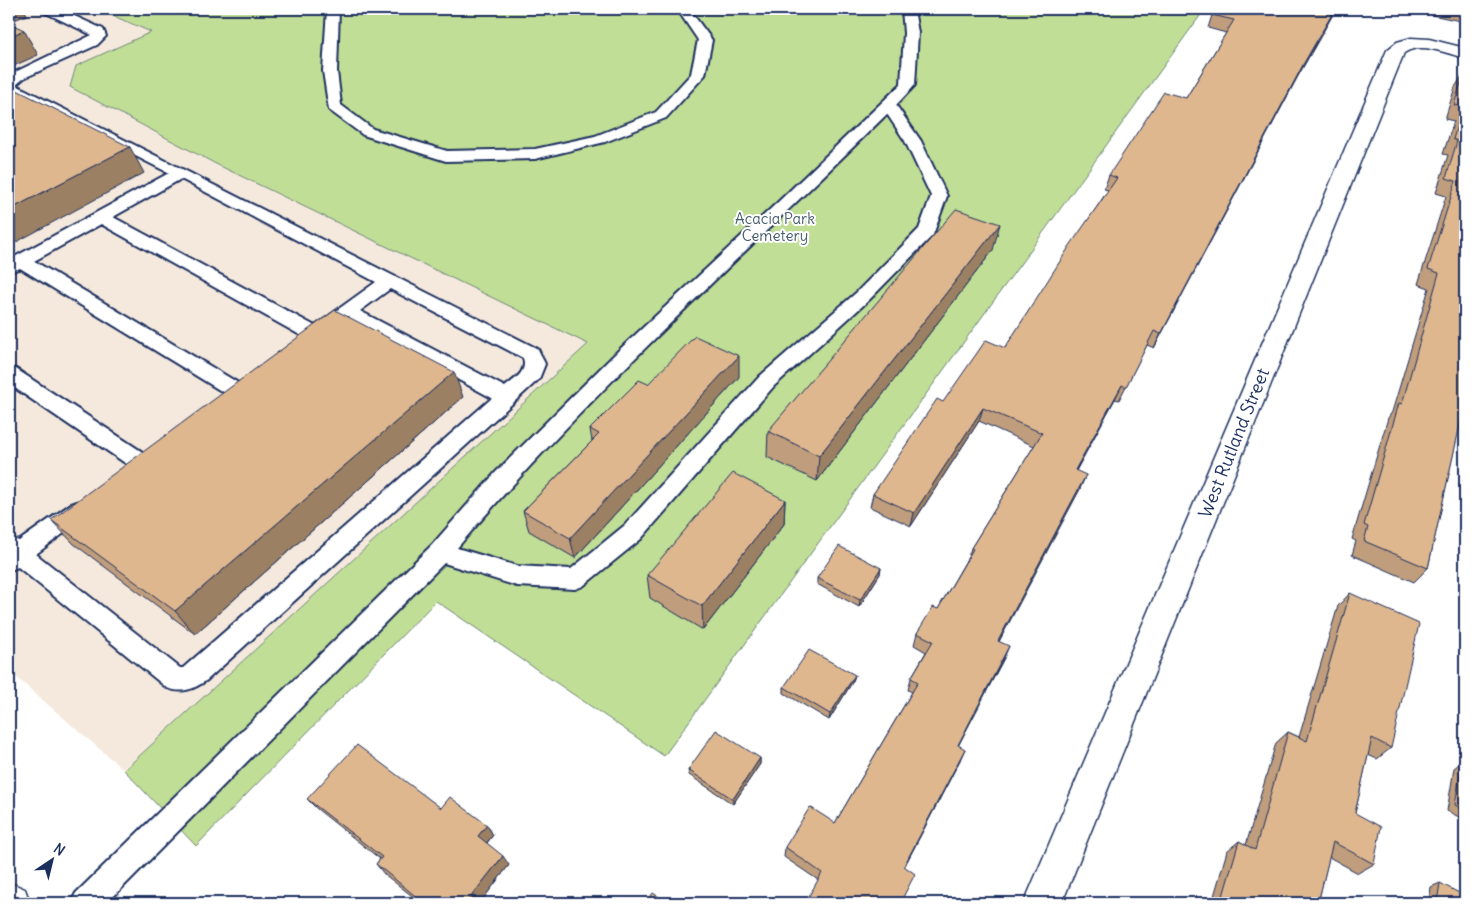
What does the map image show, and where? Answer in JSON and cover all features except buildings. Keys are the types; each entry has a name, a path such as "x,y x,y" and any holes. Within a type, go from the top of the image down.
{"street":[{"name":"West Rutland Street","path":"1043,903 1396,50 1400,46 1416,44 1465,53"}],"lane":[{"path":"49,9 98,32 99,36 92,42 9,81 10,87 531,354 535,364 532,374 507,397 188,679 176,680 12,554 96,497"},
{"path":"333,9 330,71 334,107 368,132 446,156 535,154 600,139 661,115 698,75 705,40 683,9"},
{"path":"86,903 440,552 504,478 626,355 784,206 908,85 911,33 908,9"},
{"path":"440,552 518,576 575,579 633,532 767,381 863,296 927,231 939,196 913,141 888,104"},
{"path":"15,264 181,173"},
{"path":"101,217 308,341 389,281"},
{"path":"15,264 246,386 222,404"},
{"path":"347,312 507,397"},
{"path":"9,374 142,463"}],"shaded area":[{"path":"9,9 97,9 152,32 76,66 70,87 216,164 588,344 124,770 9,671"}],"green space":[{"name":"Acacia Park Cemetery","path":"97,9 1205,9 664,756 436,601 196,846 124,770 588,344 216,164 70,87 76,66 151,32"}]}
